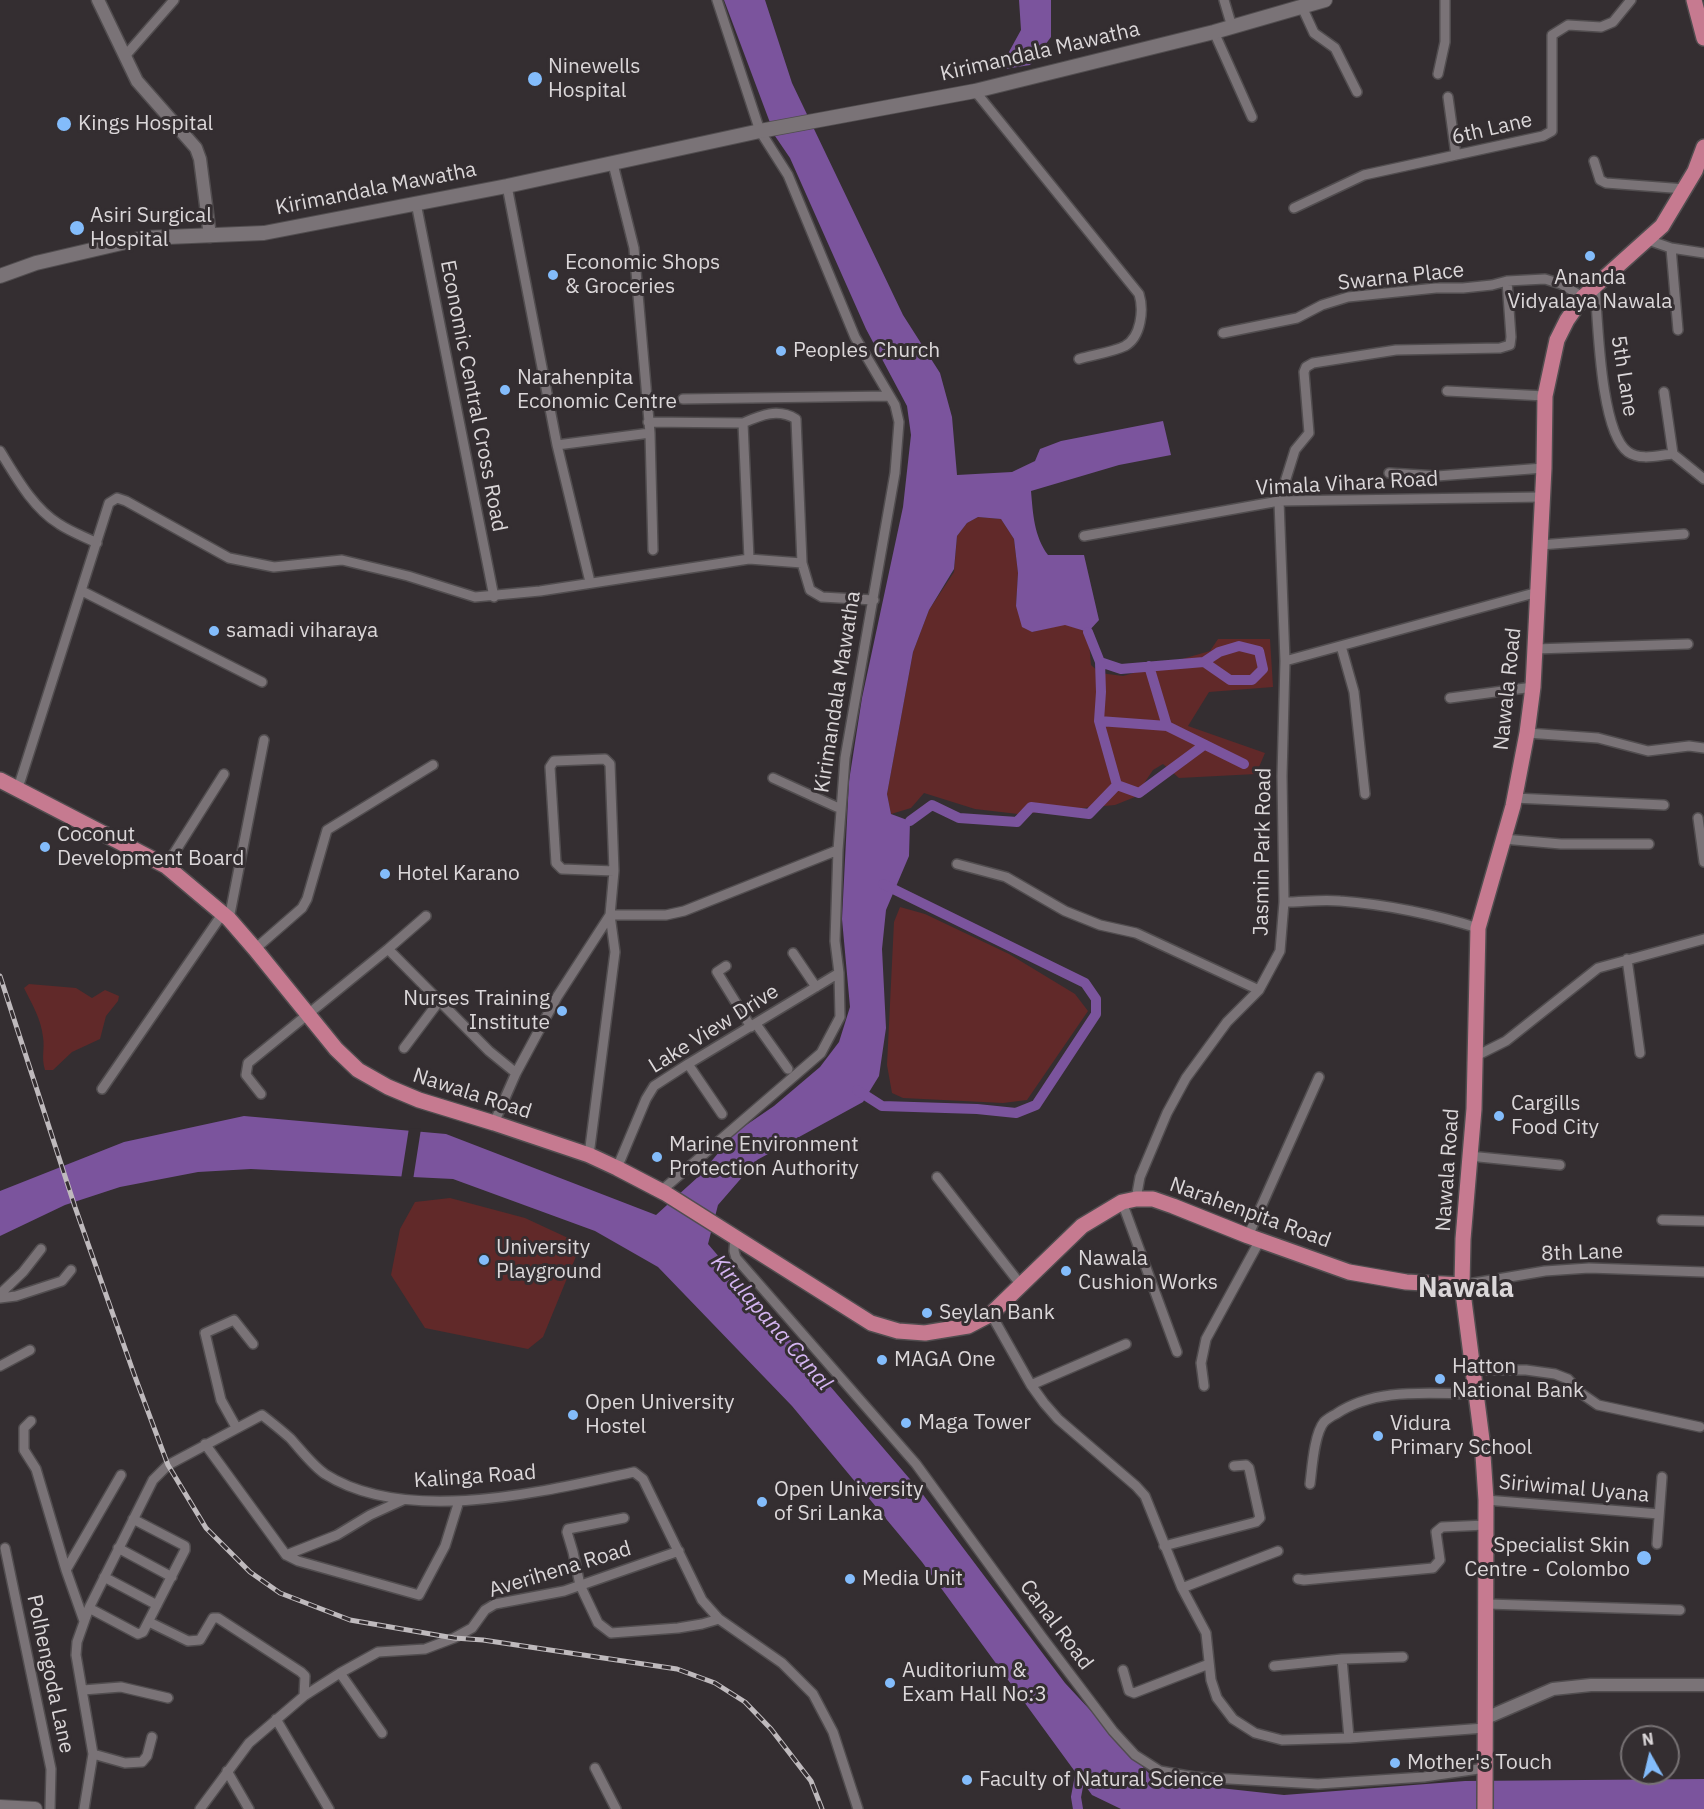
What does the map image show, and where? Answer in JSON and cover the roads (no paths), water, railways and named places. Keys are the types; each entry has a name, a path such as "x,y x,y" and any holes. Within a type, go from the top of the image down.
{"main road":[{"name":"Kirimandala Mawatha","path":"0,276 36,263 143,238 264,233 507,186 760,131 975,91 1214,32 1325,0"},
{"path":"1694,0 1704,38"},
{"name":"Nawala Road","path":"1485,1809 1486,1500 1482,1440 1462,1285 1476,1056 1478,928 1514,798 1527,733 1533,687 1544,468 1545,396 1557,340 1567,320 1583,297 1662,226 1685,189 1700,173 1704,147"},
{"name":"Nawala Road","path":"0,780 166,866 226,916 336,1049 358,1070 388,1087 419,1100 589,1155 617,1168 663,1192 871,1323 898,1331 926,1333 968,1326 991,1314"},
{"name":"Narahenpita Road","path":"1129,1201 1152,1199 1349,1272 1406,1282 1462,1285"},
{"path":"991,1314 1082,1226 1129,1201"},
{"path":"0,1807 35,1809"}],"street":[{"path":"98,0 137,81 196,148 200,159 210,236"},
{"path":"126,55 174,0"},
{"path":"717,0 760,131"},
{"path":"1224,0 1232,27"},
{"path":"1438,74 1445,42 1445,0"},
{"name":"6th Lane","path":"1294,208 1364,175 1543,136 1552,131 1552,35 1568,25 1601,27 1613,22 1631,0"},
{"path":"1302,7 1314,33 1335,48 1357,92"},
{"path":"1214,32 1252,117"},
{"path":"975,91 1138,294 1142,304 1136,334 1126,346 1079,359"},
{"path":"1448,97 1456,155"},
{"name":"Kirimandala Mawatha","path":"663,1192 821,1053 840,1017 839,973 835,941 838,850 845,758 895,473 899,422 895,405 855,337 788,175 760,131"},
{"path":"1594,161 1600,180 1606,183 1685,189"},
{"path":"613,164 634,248 650,433 653,550"},
{"path":"507,186 557,445 590,582"},
{"name":"Economic Central Cross Road","path":"416,202 494,597"},
{"path":"1648,240 1671,248 1704,253"},
{"path":"1671,248 1678,330"},
{"name":"Swarna Place","path":"1222,333 1297,318 1322,305 1348,297 1436,288 1473,287 1507,281 1545,279 1561,284 1583,297"},
{"name":"Jasmin Park Road","path":"1129,1201 1167,1113 1186,1078 1227,1022 1259,990 1280,951 1284,902 1282,776 1285,662 1279,501 1295,450 1309,433 1304,372 1306,367 1313,363 1396,350 1500,348 1510,345 1512,337 1507,281"},
{"name":"5th Lane","path":"1595,287 1605,395 1617,437 1627,451 1641,457 1673,454"},
{"path":"1447,391 1545,396"},
{"path":"1664,392 1673,454 1704,479"},
{"path":"683,399 889,396"},
{"path":"648,422 743,423 761,414 785,413 796,419 802,563 810,590 822,597 874,600"},
{"path":"743,423 749,559"},
{"path":"557,445 650,433"},
{"path":"0,452 15,476 45,514 60,525 97,543"},
{"path":"1389,473 1437,476 1544,468"},
{"name":"Vimala Vihara Road","path":"1084,536 1279,501 1542,497"},
{"path":"18,788 109,502 117,498 229,558 273,567 342,560 408,576 474,597 494,597 749,559 802,563"},
{"path":"1540,545 1684,534"},
{"path":"82,591 262,682"},
{"path":"1285,662 1538,592"},
{"path":"1534,649 1688,644"},
{"path":"1341,646 1354,692 1365,794"},
{"path":"1450,698 1533,687"},
{"path":"1527,733 1598,738 1648,751 1689,746 1704,748"},
{"path":"102,1089 226,916 264,740"},
{"path":"589,1155 615,952 610,915 614,871 610,764 605,759 554,760 550,767 556,864 562,869 614,871"},
{"path":"255,949 302,908 308,899 327,830 433,765"},
{"path":"166,866 224,774"},
{"path":"773,778 841,809"},
{"path":"1514,798 1664,805"},
{"path":"1698,818 1704,862"},
{"path":"1503,840 1561,844 1649,844"},
{"path":"610,915 666,915 684,911 838,850"},
{"path":"957,864 1006,877 1065,911 1100,925 1136,933 1259,990"},
{"path":"1284,902 1338,900 1366,903 1478,928"},
{"path":"494,1123 516,1073 557,997 610,915"},
{"path":"261,1094 246,1075 248,1063 426,916"},
{"path":"1476,1056 1506,1041 1598,968 1704,939"},
{"path":"388,949 489,1051 516,1073"},
{"path":"793,953 816,987"},
{"path":"1627,959 1640,1053"},
{"path":"726,966 717,972 753,1026 788,1069"},
{"name":"Lake View Drive","path":"617,1168 646,1099 654,1086 839,973"},
{"path":"404,1048 440,1000"},
{"path":"688,1064 722,1114"},
{"path":"1204,1386 1201,1363 1206,1339 1254,1238 1319,1077"},
{"path":"1469,1156 1560,1165"},
{"path":"937,1177 1021,1285"},
{"path":"1129,1201 1177,1352"},
{"path":"1662,1220 1704,1221"},
{"name":"Canal Road","path":"728,1234 736,1258 915,1464 1113,1731 1135,1755 1160,1771 1194,1777 1318,1784 1424,1777 1485,1769"},
{"path":"0,1296 41,1249"},
{"name":"8th Lane","path":"1462,1285 1545,1271 1589,1268 1704,1272"},
{"path":"0,1296 16,1296 62,1281 72,1270"},
{"path":"991,1314 1044,1403 1058,1419 1136,1486 1145,1497 1182,1588 1206,1633 1211,1680 1217,1698 1233,1719 1255,1733 1282,1740 1349,1738 1485,1723 1554,1689 1591,1685 1704,1685"},
{"path":"236,1427 221,1400 205,1333 234,1320 253,1344"},
{"path":"1031,1384 1126,1344"},
{"path":"0,1366 30,1350"},
{"path":"1473,1370 1526,1370 1555,1374 1568,1379 1582,1394 1598,1405 1700,1427"},
{"path":"1310,1484 1315,1446 1324,1422 1345,1408 1390,1394 1475,1394"},
{"name":"Kalinga Road","path":"84,1809 93,1754 76,1655 89,1608 153,1480 168,1465 262,1414 287,1435 323,1472 368,1494 403,1500 459,1501 553,1489 634,1472 643,1479 702,1600 719,1619 782,1663 813,1694 832,1732 858,1809"},
{"path":"31,1421 24,1428 24,1450 36,1469 66,1570 84,1621"},
{"path":"205,1444 286,1556 419,1595 445,1546 459,1501"},
{"path":"1164,1546 1256,1522 1260,1518 1249,1468 1246,1465 1234,1466"},
{"path":"66,1570 121,1475"},
{"path":"1658,1544 1662,1477"},
{"path":"286,1556 337,1535 370,1515 403,1500"},
{"name":"Siriwimal Uyana","path":"1486,1500 1659,1514"},
{"path":"624,1518 568,1529 567,1532 580,1585 598,1623 611,1633 678,1628 719,1619"},
{"path":"89,1608 138,1634 143,1632 149,1622 172,1577 185,1546 133,1519"},
{"path":"1298,1579 1433,1568 1440,1560 1437,1529 1486,1525"},
{"name":"Polhengoda Lane","path":"5,1548 51,1769 50,1809"},
{"path":"118,1548 172,1577"},
{"name":"Averihena Road","path":"200,1809 249,1743 276,1719 304,1696 378,1652 425,1649 472,1628 485,1610 495,1604 564,1591 680,1551"},
{"path":"1182,1588 1278,1551"},
{"path":"104,1576 157,1605"},
{"path":"1487,1604 1680,1610"},
{"path":"149,1622 188,1641 200,1640 213,1618 218,1618 301,1672 305,1676 304,1696"},
{"path":"1274,1666 1342,1659 1403,1657"},
{"path":"1342,1659 1349,1738"},
{"path":"1123,1670 1129,1691 1134,1693 1209,1664"},
{"path":"340,1673 382,1733"},
{"path":"83,1689 121,1687 168,1698"},
{"path":"276,1719 329,1809"},
{"path":"93,1754 125,1763 142,1762 147,1756 153,1737"},
{"path":"595,1768 616,1809"},
{"path":"227,1771 249,1809"}],"water":[{"name":"Kirulapana Canal","path":"724,0 765,0 792,83 903,315 940,373 952,417 957,475 1012,472 1035,461 1040,449 1061,441 1163,421 1171,455 1119,465 1031,491 1037,532 1048,555 1084,555 1099,620 1088,632 1065,625 1032,632 1022,627 1016,606 1018,573 1014,539 1001,519 978,517 967,523 957,536 954,569 929,610 913,652 887,794 891,814 910,821 909,856 886,910 882,949 886,1028 879,1076 863,1102 757,1160 718,1205 708,1244 921,1492 1065,1683 1156,1781 1284,1795 1465,1781 1620,1780 1620,1785 1680,1785 1680,1779 1704,1779 1704,1809 1121,1809 1092,1795 922,1562 792,1406 658,1267 595,1231 453,1179 251,1169 198,1172 120,1187 65,1205 0,1236 0,1191 124,1142 244,1116 446,1134 656,1215 698,1177 736,1132 774,1106 820,1067 839,1042 850,1007 842,919 849,781 862,698 903,507 911,435 907,406 866,329 790,158 775,136"},
{"path":"1019,0 1051,0 1051,37 1030,65 999,70 1021,30"}],"waterway":[{"path":"1088,632 1100,662 1121,669 1204,662 1219,652 1239,646 1259,651 1263,669 1252,680 1230,680 1204,662"},
{"path":"910,821 932,805 959,818 1017,822 1031,807 1089,814 1117,785 1099,721 1100,662"},
{"path":"1149,666 1167,726"},
{"path":"1099,721 1167,726 1244,764"},
{"path":"1117,785 1139,793 1204,745"},
{"path":"857,1090 882,1106 977,1109 1016,1113 1036,1105 1096,1014 1096,999 1085,983 883,884"},
{"path":"1078,1809 1076,1797 1082,1765"}],"railway":[{"path":"0,976 75,1207 134,1374 168,1465 206,1528 250,1572 280,1593 350,1620 454,1638 483,1640 677,1669 715,1683 745,1702 771,1729 811,1781 822,1809"}],"place":[{"name":"Ninewells Hospital","path":"535,79"},
{"name":"Kings Hospital","path":"64,124"},
{"name":"Asiri Surgical Hospital","path":"77,228"},
{"name":"Ananda Vidyalaya Nawala","path":"1590,256"},
{"name":"Economic Shops & Groceries","path":"553,275"},
{"name":"Peoples Church","path":"781,351"},
{"name":"Narahenpita Economic Centre","path":"505,390"},
{"name":"samadi viharaya","path":"214,631"},
{"name":"Coconut Development Board","path":"45,847"},
{"name":"Hotel Karano","path":"385,874"},
{"name":"Nurses Training Institute","path":"562,1011"},
{"name":"Cargills Food City","path":"1499,1116"},
{"name":"Marine Environment Protection Authority","path":"657,1157"},
{"name":"University Playground","path":"484,1260"},
{"name":"Nawala Cushion Works","path":"1066,1271"},
{"name":"Seylan Bank","path":"927,1313"},
{"name":"MAGA One","path":"882,1360"},
{"name":"Hatton National Bank","path":"1440,1379"},
{"name":"Open University Hostel","path":"573,1415"},
{"name":"Maga Tower","path":"906,1423"},
{"name":"Vidura Primary School","path":"1378,1436"},
{"name":"Open University of Sri Lanka","path":"762,1502"},
{"name":"Specialist Skin Centre - Colombo","path":"1644,1558"},
{"name":"Media Unit","path":"850,1579"},
{"name":"Auditorium & Exam Hall No:3","path":"890,1683"},
{"name":"Mother's Touch","path":"1395,1763"},
{"name":"Faculty of Natural Science","path":"967,1780"}],"district":[{"name":"Nawala","path":"1466,1289"}]}
